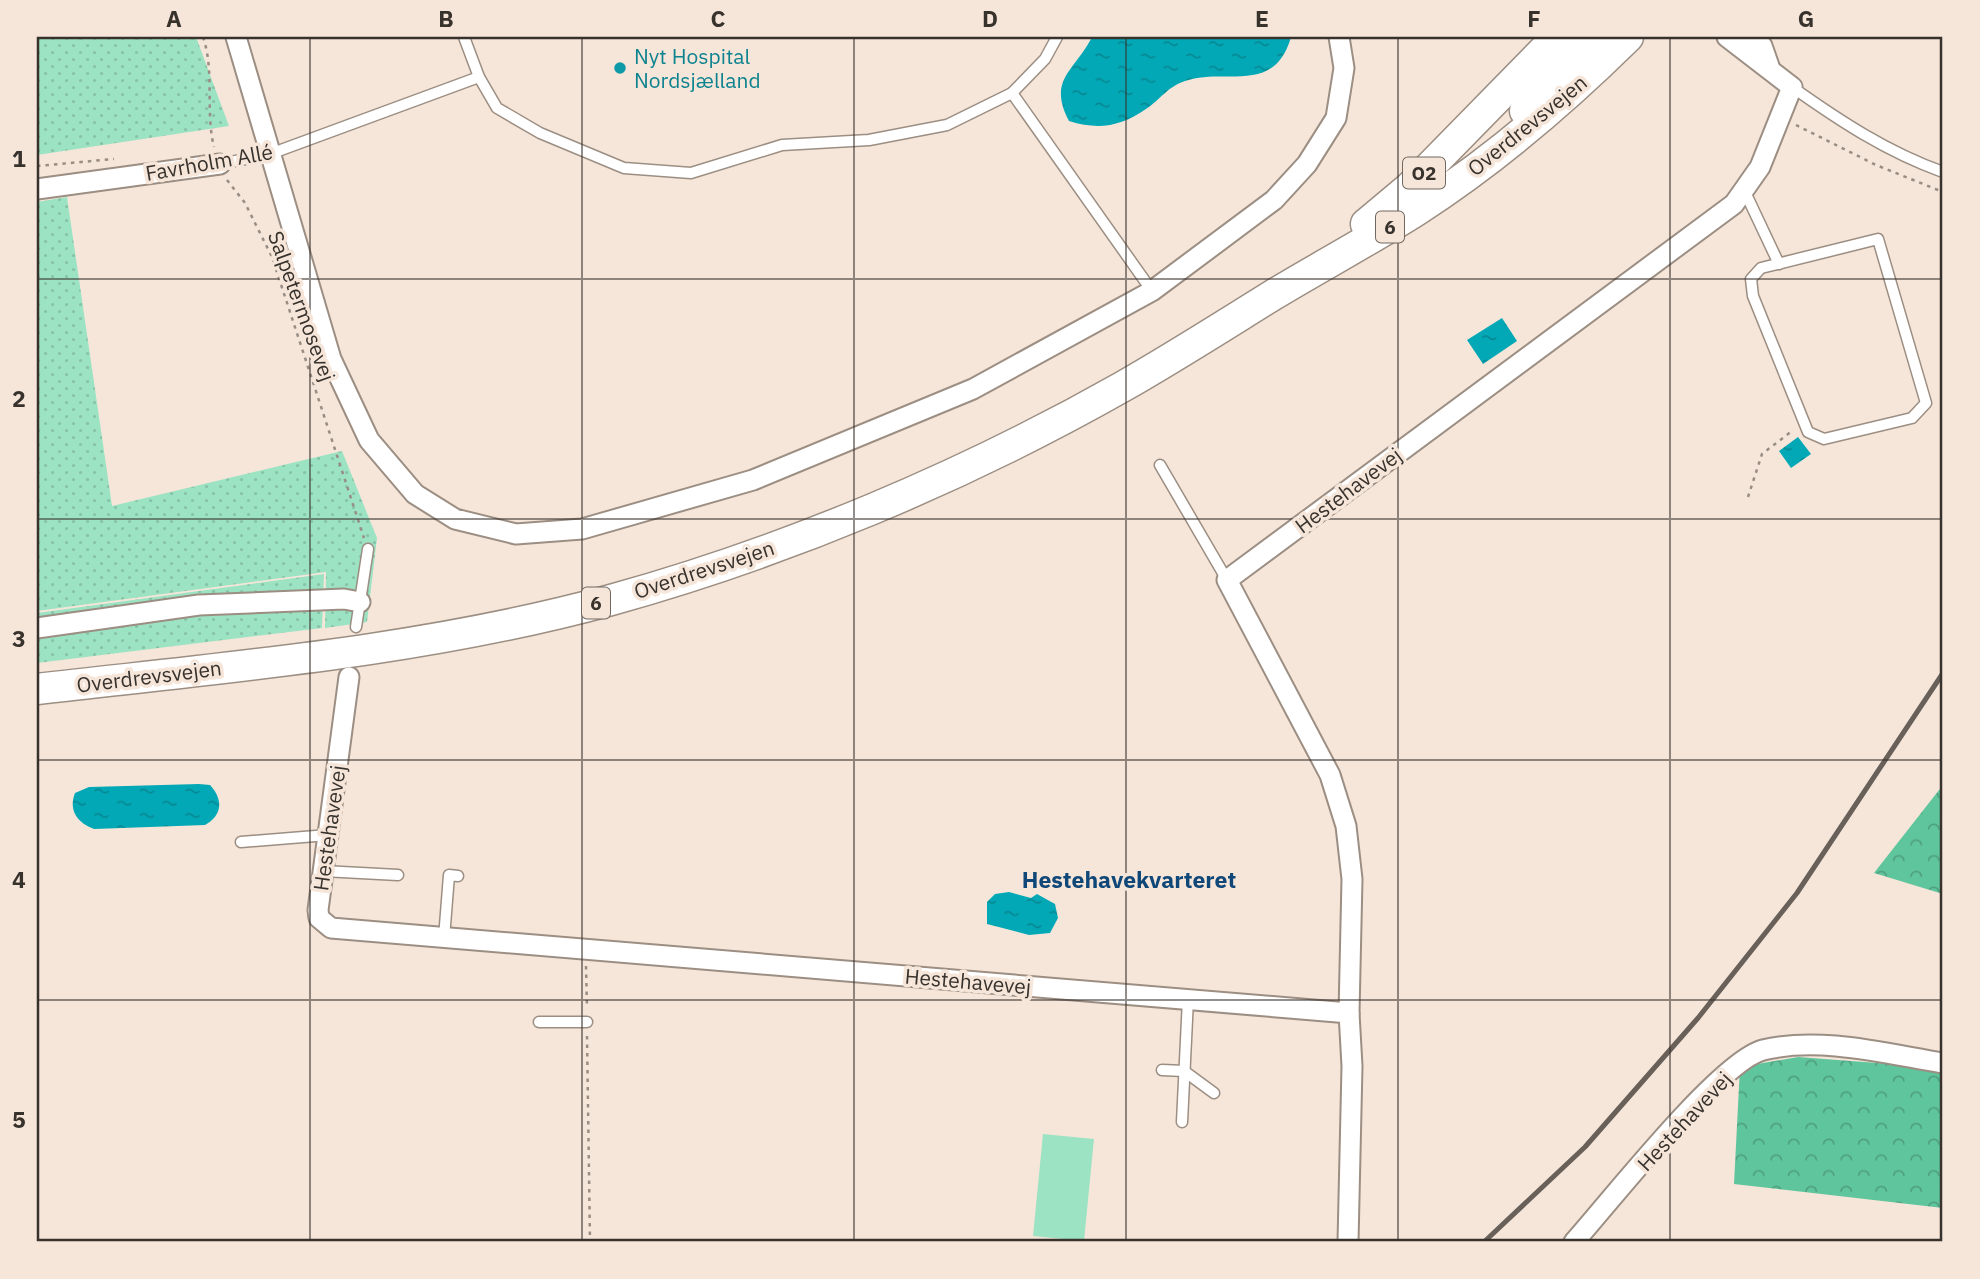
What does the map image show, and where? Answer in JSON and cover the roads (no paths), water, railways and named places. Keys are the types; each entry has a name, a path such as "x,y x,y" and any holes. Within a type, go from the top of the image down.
{"main road":[{"name":"Overdrevsvejen","path":"1277,293 1409,188 1557,37"},
{"path":"1497,152 1533,98 1591,37"},
{"name":"Overdrevsvejen","path":"37,689 292,659 421,639 608,601 710,570 889,500 971,464 1119,388 1410,215 1497,152 1590,74 1628,37"}],"street":[{"path":"236,37 331,359 369,440 415,494 455,519 516,534 582,528 753,480 973,389 1152,291 1274,200 1307,164 1336,118 1344,68 1339,37"},
{"path":"1727,37 1751,57 1769,66 1792,87"},
{"path":"1754,37 1762,46 1769,66"},
{"name":"Hestehavevej","path":"1227,580 1734,204 1745,192 1782,116 1792,87"},
{"name":"Favrholm Allé","path":"37,189 220,164"},
{"path":"1227,580 1330,775 1346,826 1352,879 1348,1242"},
{"path":"37,628 199,605 344,599 360,602"},
{"name":"Hestehavevej","path":"349,677 319,918 331,928 1349,1013"},
{"name":"Hestehavevej","path":"1574,1242 1719,1078 1762,1050 1830,1045 1943,1063"}],"lane":[{"path":"464,37 479,77 497,108 540,134 624,167 691,173 782,145 869,140 947,125 1012,93 1045,59 1057,37"},
{"name":"Favrholm Allé","path":"220,164 270,154 479,77"},
{"path":"1792,87 1868,138 1899,155 1943,172"},
{"path":"1012,93 1152,291"},
{"path":"1745,192 1779,264"},
{"path":"1878,239 1926,403 1912,418 1824,439 1808,432 1754,296 1751,279 1760,268 1779,264 1878,239"},
{"path":"1160,465 1227,580"},
{"path":"356,627 368,550"},
{"path":"241,842 328,835"},
{"path":"323,871 398,875"},
{"path":"444,938 449,875 458,876"},
{"path":"1182,1122 1188,999"},
{"path":"539,1022 587,1022"},
{"path":"1162,1070 1184,1071 1214,1093"}],"water":[{"path":"1092,37 1291,37 1283,55 1273,67 1261,73 1185,81 1127,120 1099,126 1069,121 1061,95 1066,76"},
{"path":"1502,318 1517,341 1483,364 1467,340"},
{"path":"1798,437 1811,454 1791,468 1779,451"},
{"path":"210,785 219,801 218,812 205,825 94,829 79,820 74,811 75,793 89,787"},
{"path":"1009,892 1031,898 1037,894 1055,904 1058,918 1050,933 1029,935 987,924 987,902 995,894"}],"railway":[{"path":"1484,1242 1585,1147 1698,1018 1797,893 1943,673"}],"place":[{"name":"Nyt Hospital Nordsjælland","path":"620,68"}],"district":[{"name":"Hestehavekvarteret","path":"1129,879"}]}
